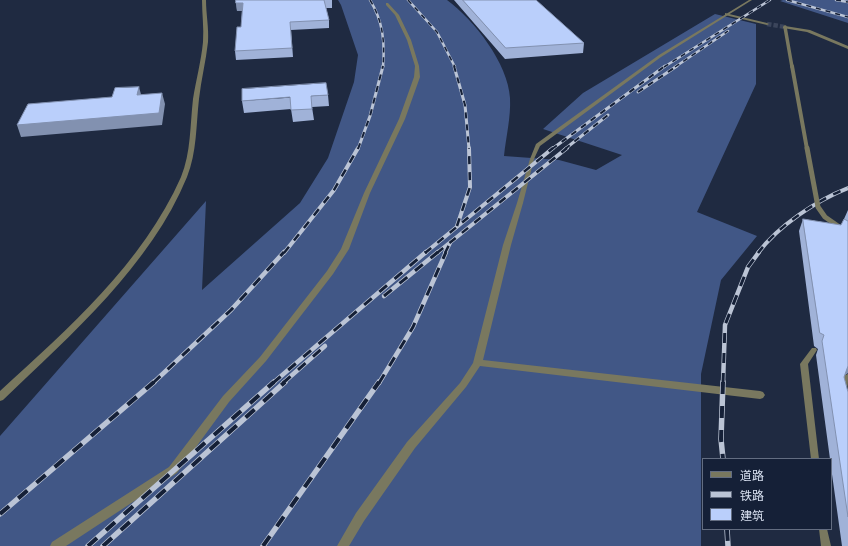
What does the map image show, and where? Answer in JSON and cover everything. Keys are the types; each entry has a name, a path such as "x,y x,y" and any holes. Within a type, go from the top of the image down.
{"street":[{"path":"0,397 67,333 140,253 165,214 184,176 196,123 196,100 205,46 204,0"},
{"path":"56,546 173,470 226,399 263,359 330,272 345,249 367,193 402,119 417,77 417,66 409,40 397,15 387,4"},
{"path":"726,14 767,24"},
{"path":"786,27 808,31 848,48"},
{"path":"343,546 360,517 411,445 463,385 478,363 507,245 520,203"},
{"path":"478,363 760,395"}],"lane":[{"path":"520,203 532,159 538,145 654,61 726,14 751,0"},
{"path":"786,27 818,206 825,217 848,233"},
{"path":"814,350 804,364 815,458"},
{"path":"844,399 843,392 848,377"},
{"path":"824,530 826,546"}],"shaded area":[{"path":"338,0 447,0 468,19 488,43 503,71 508,85 510,98 509,120 504,156 559,160 596,170 622,155 543,129 583,93 715,14 756,24 756,84 697,212 757,236 721,280 701,374 701,546 0,546 0,436 206,201 202,290 300,203 328,158 354,82 358,55"},
{"path":"848,0 848,23 780,1"}],"building":[{"path":"236,0 324,0 329,20 290,22 292,48 235,51 237,27 241,27 243,3 236,3"},
{"path":"463,0 536,0 584,43 506,48"},
{"path":"326,83 328,95 311,96 312,109 291,110 290,97 242,101 242,89"},
{"path":"139,87 137,95 162,93 159,113 17,125 28,104 112,97 115,88"},
{"path":"803,219 841,225 844,219 848,221 848,366 844,377 848,392 848,517 822,341 824,335 820,333"}],"tunnel":[{"path":"767,24 785,27"}],"railway":[{"path":"370,0 378,16 382,32 384,49 383,67"},
{"path":"408,0 437,32 455,67"},
{"path":"664,67 770,0"},
{"path":"787,0 848,17"},
{"path":"836,0 848,2"},
{"path":"675,67 728,31"},
{"path":"358,149 370,116 383,66"},
{"path":"454,66 465,105 469,149"},
{"path":"552,149 665,66"},
{"path":"638,92 677,66"},
{"path":"565,149 608,115"},
{"path":"284,253 334,190 358,148"},
{"path":"457,226 470,187 469,148"},
{"path":"425,253 553,148"},
{"path":"437,253 567,148"},
{"path":"758,253 776,233 799,215 824,199 848,188"},
{"path":"445,253 450,243"},
{"path":"153,383 231,310 284,252"},
{"path":"273,383 426,252"},
{"path":"384,296 438,252"},
{"path":"379,383 413,327 446,252"},
{"path":"723,383 725,325 748,267 759,252"},
{"path":"283,383 325,346"},
{"path":"0,514 154,382"},
{"path":"88,546 274,382"},
{"path":"103,546 285,382"},
{"path":"263,546 379,382"},
{"path":"723,382 721,439 723,458"},
{"path":"727,530 728,546"}]}
